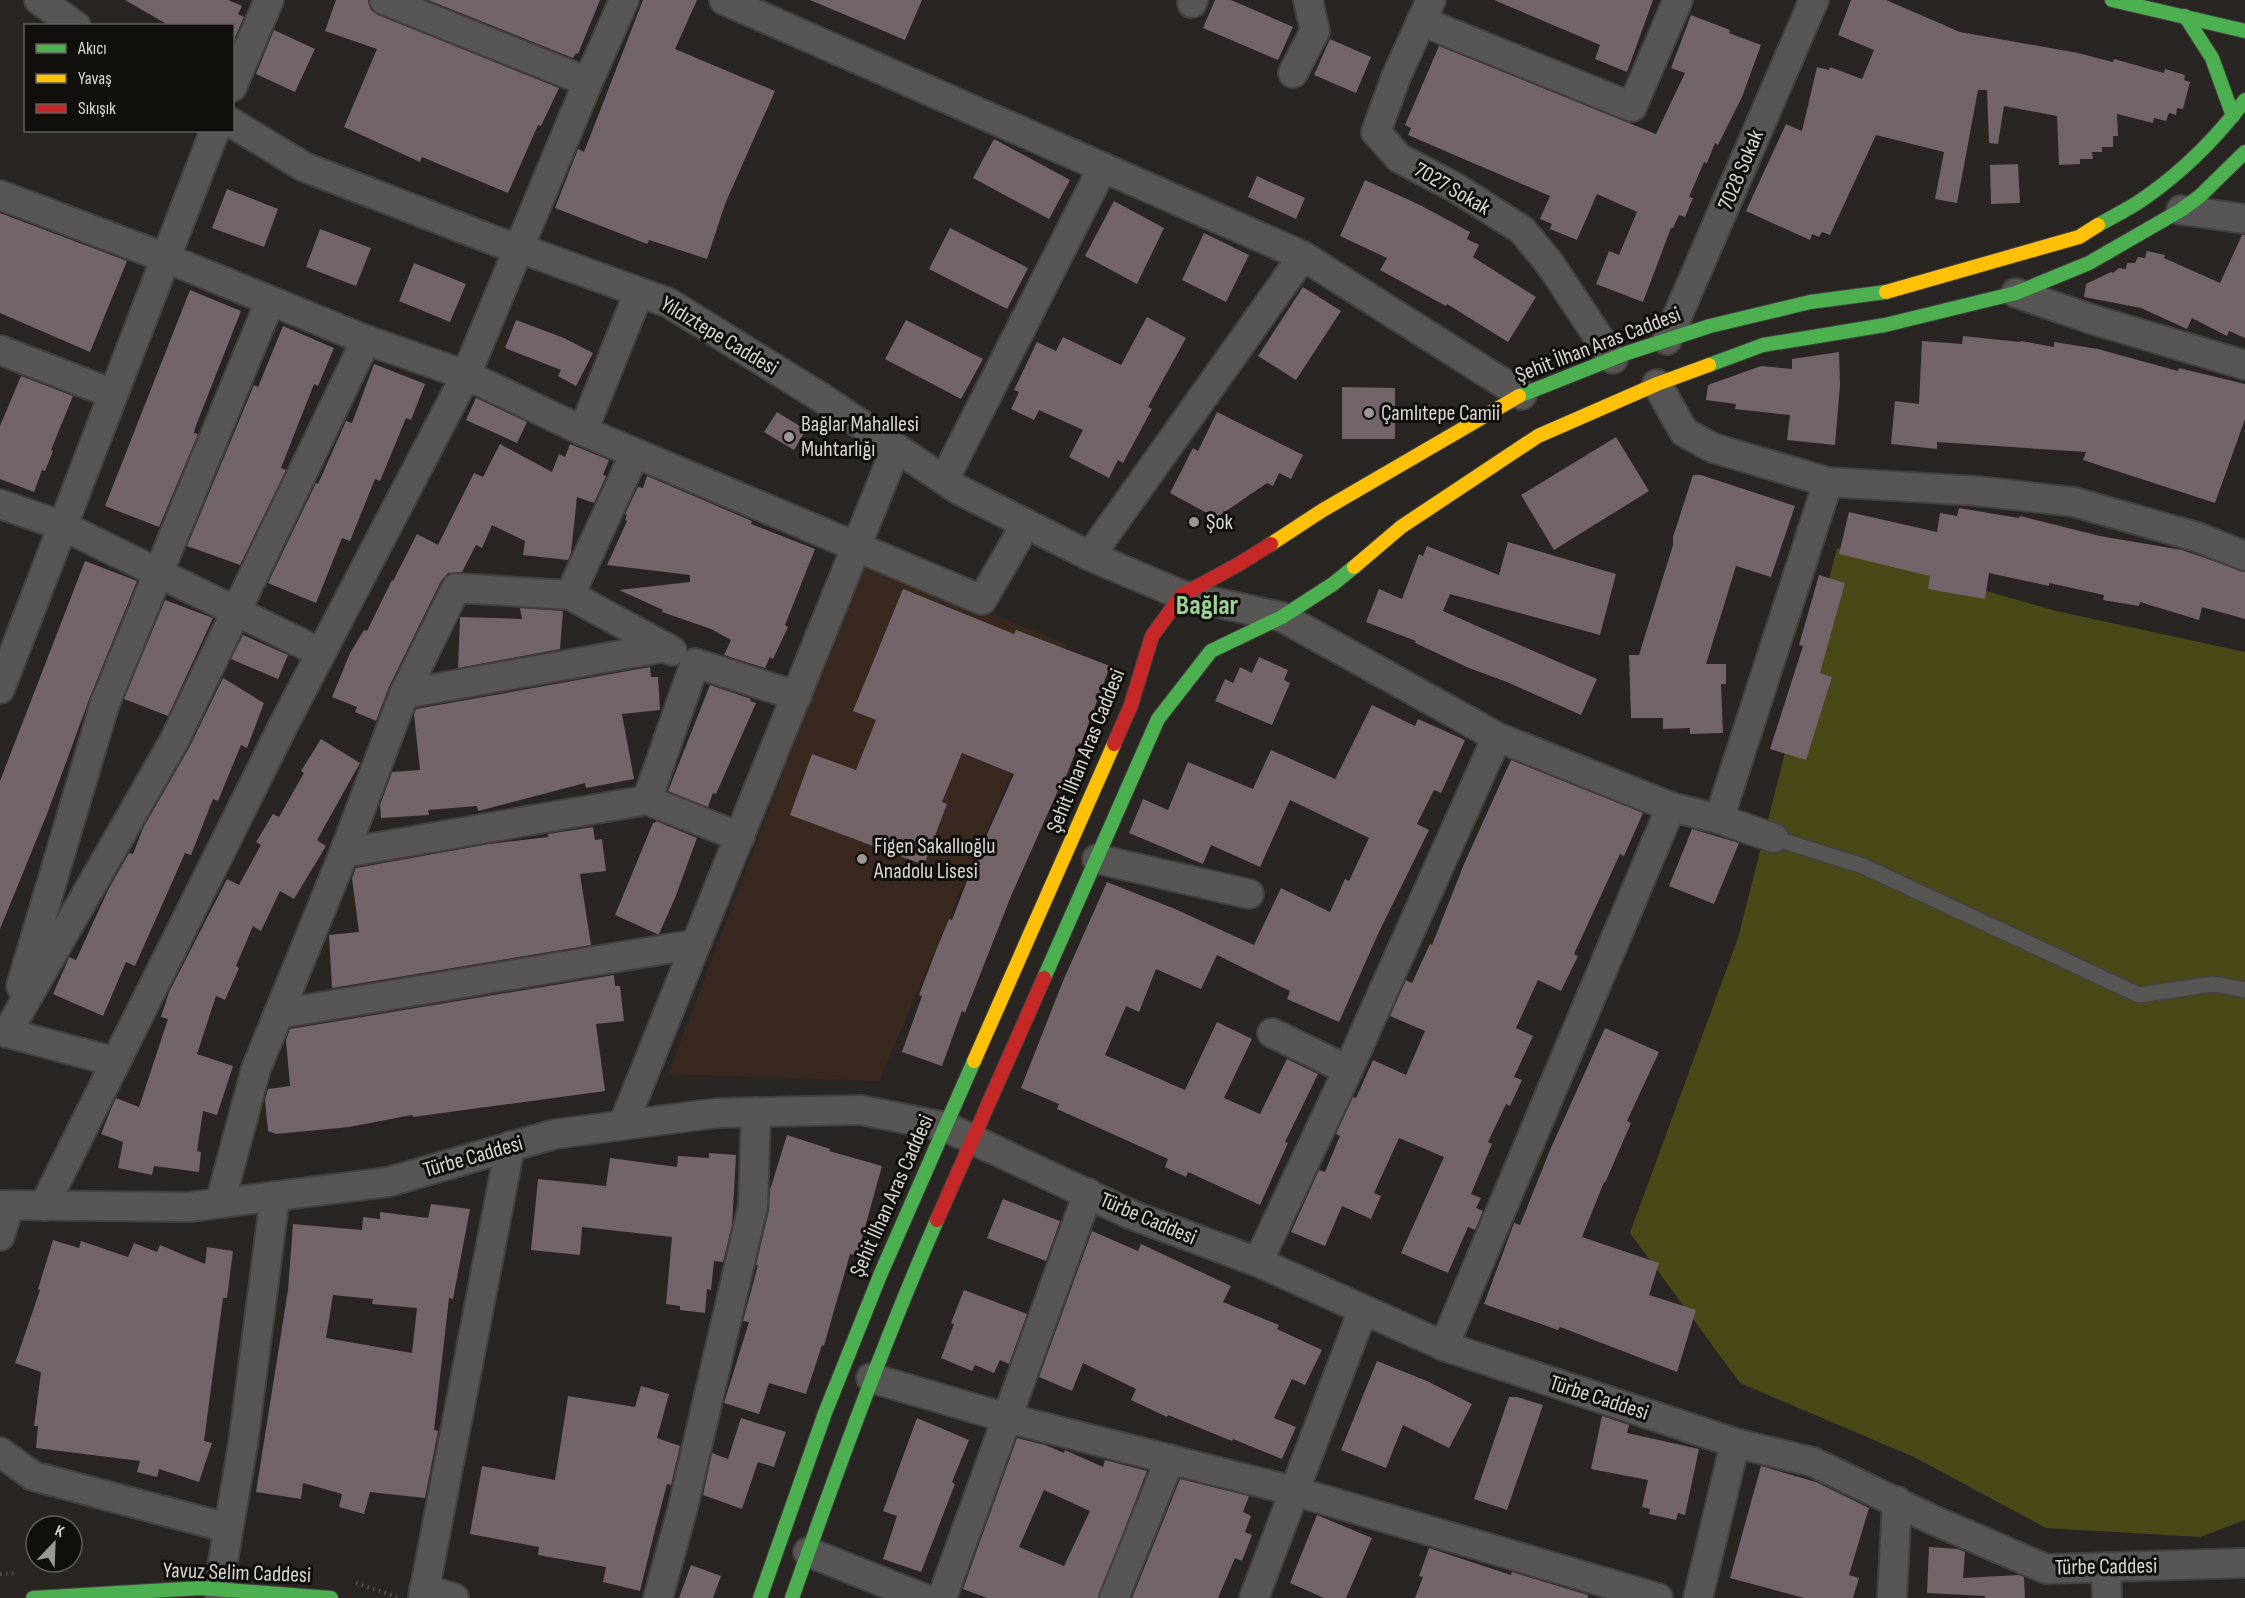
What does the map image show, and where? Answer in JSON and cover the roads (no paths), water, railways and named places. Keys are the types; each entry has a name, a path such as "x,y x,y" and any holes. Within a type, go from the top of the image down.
{"main road":[{"path":"2112,0 2245,31"},
{"path":"2185,16 2212,58 2233,116"},
{"name":"Şehit İlhan Aras Caddesi","path":"760,1598 825,1413 881,1273 1131,705 1152,636 1182,596 1239,564 1323,510 1522,395 1613,359 1710,326 1810,302 1890,291 2079,237 2146,197 2195,156 2245,100"},
{"path":"792,1598 871,1378 909,1284 1158,718 1211,651 1282,617 1333,584 1401,527 1538,436 1657,384 1763,345 1885,325 2016,293 2089,263 2181,210 2200,196 2245,152"},
{"name":"Yavuz Selim Caddesi","path":"33,1598 201,1588 332,1598"}],"street":[{"path":"39,0 73,24"},
{"path":"234,82 269,0"},
{"path":"384,0 588,82"},
{"path":"44,1206 321,653 466,375 624,0"},
{"path":"724,0 1303,256 1522,395"},
{"path":"1293,73 1315,31 1308,0"},
{"path":"1426,10 1632,107 1678,0"},
{"name":"7028 Sokak","path":"1667,340 1814,0"},
{"name":"7027 Sokak","path":"1426,10 1396,77 1376,132 1399,158 1456,188 1522,230 1550,264 1613,359"},
{"name":"Yıldıztepe Caddesi","path":"234,124 304,167 498,242 669,303 822,398 959,490 1090,556 1182,596 1282,617 1497,737 1671,807 1719,819 1774,838"},
{"path":"3,674 63,526 214,132"},
{"path":"944,480 1103,167"},
{"path":"0,195 166,258 366,340 466,375 583,431 982,600 1026,524"},
{"path":"2181,210 2245,219"},
{"path":"1090,556 1303,256"},
{"path":"583,431 639,292"},
{"path":"2016,293 2245,365"},
{"path":"4,1032 105,703 270,301"},
{"path":"4,1032 174,741 366,340"},
{"path":"0,350 113,394"},
{"path":"1657,384 1684,432 1713,448 1828,482 1977,491 2074,502 2196,537 2245,556"},
{"path":"623,1125 896,448"},
{"path":"570,595 635,453"},
{"path":"1719,819 1828,482"},
{"path":"0,504 63,526 321,653"},
{"path":"220,1203 256,1069 344,853 404,694 456,588 570,595 695,663 797,696"},
{"path":"404,694 666,647"},
{"path":"647,800 695,663"},
{"path":"1258,1262 1348,1071 1497,737"},
{"path":"344,853 647,800 740,837"},
{"path":"1444,1346 1671,807"},
{"path":"1097,859 1249,894"},
{"path":"278,1014 696,944"},
{"path":"4,1032 116,1062"},
{"path":"1272,1033 1348,1071"},
{"name":"Türbe Caddesi","path":"5,1206 189,1207 387,1182 555,1134 717,1113 861,1110 946,1126 1132,1215 1258,1262 1444,1346 1736,1443 1813,1462 1930,1519 2046,1569 2245,1563"},
{"path":"658,1598 682,1511 753,1206 756,1112"},
{"path":"454,1598 424,1594 510,1146"},
{"path":"942,1598 1088,1193"},
{"path":"218,1590 243,1444 275,1196"},
{"path":"0,1236 5,1206"},
{"path":"1254,1598 1363,1310"},
{"path":"871,1378 1007,1418 1294,1491 1658,1598"},
{"path":"1698,1598 1736,1443"},
{"path":"0,1452 33,1476 228,1528"},
{"path":"1114,1598 1170,1460"},
{"path":"1892,1598 1897,1501"},
{"path":"808,1552 923,1598"},
{"path":"2106,1567 2107,1598"}],"lane":[{"path":"1774,838 1863,866 2139,995 2213,984 2245,990"}],"place":[{"name":"Çamlıtepe Camii","path":"1369,413"},
{"name":"Bağlar Mahallesi Muhtarlığı","path":"789,437"},
{"name":"Şok","path":"1194,522"},
{"name":"Figen Sakallıoğlu Anadolu Lisesi","path":"862,859"}],"district":[{"name":"Bağlar","path":"1207,605"}]}
